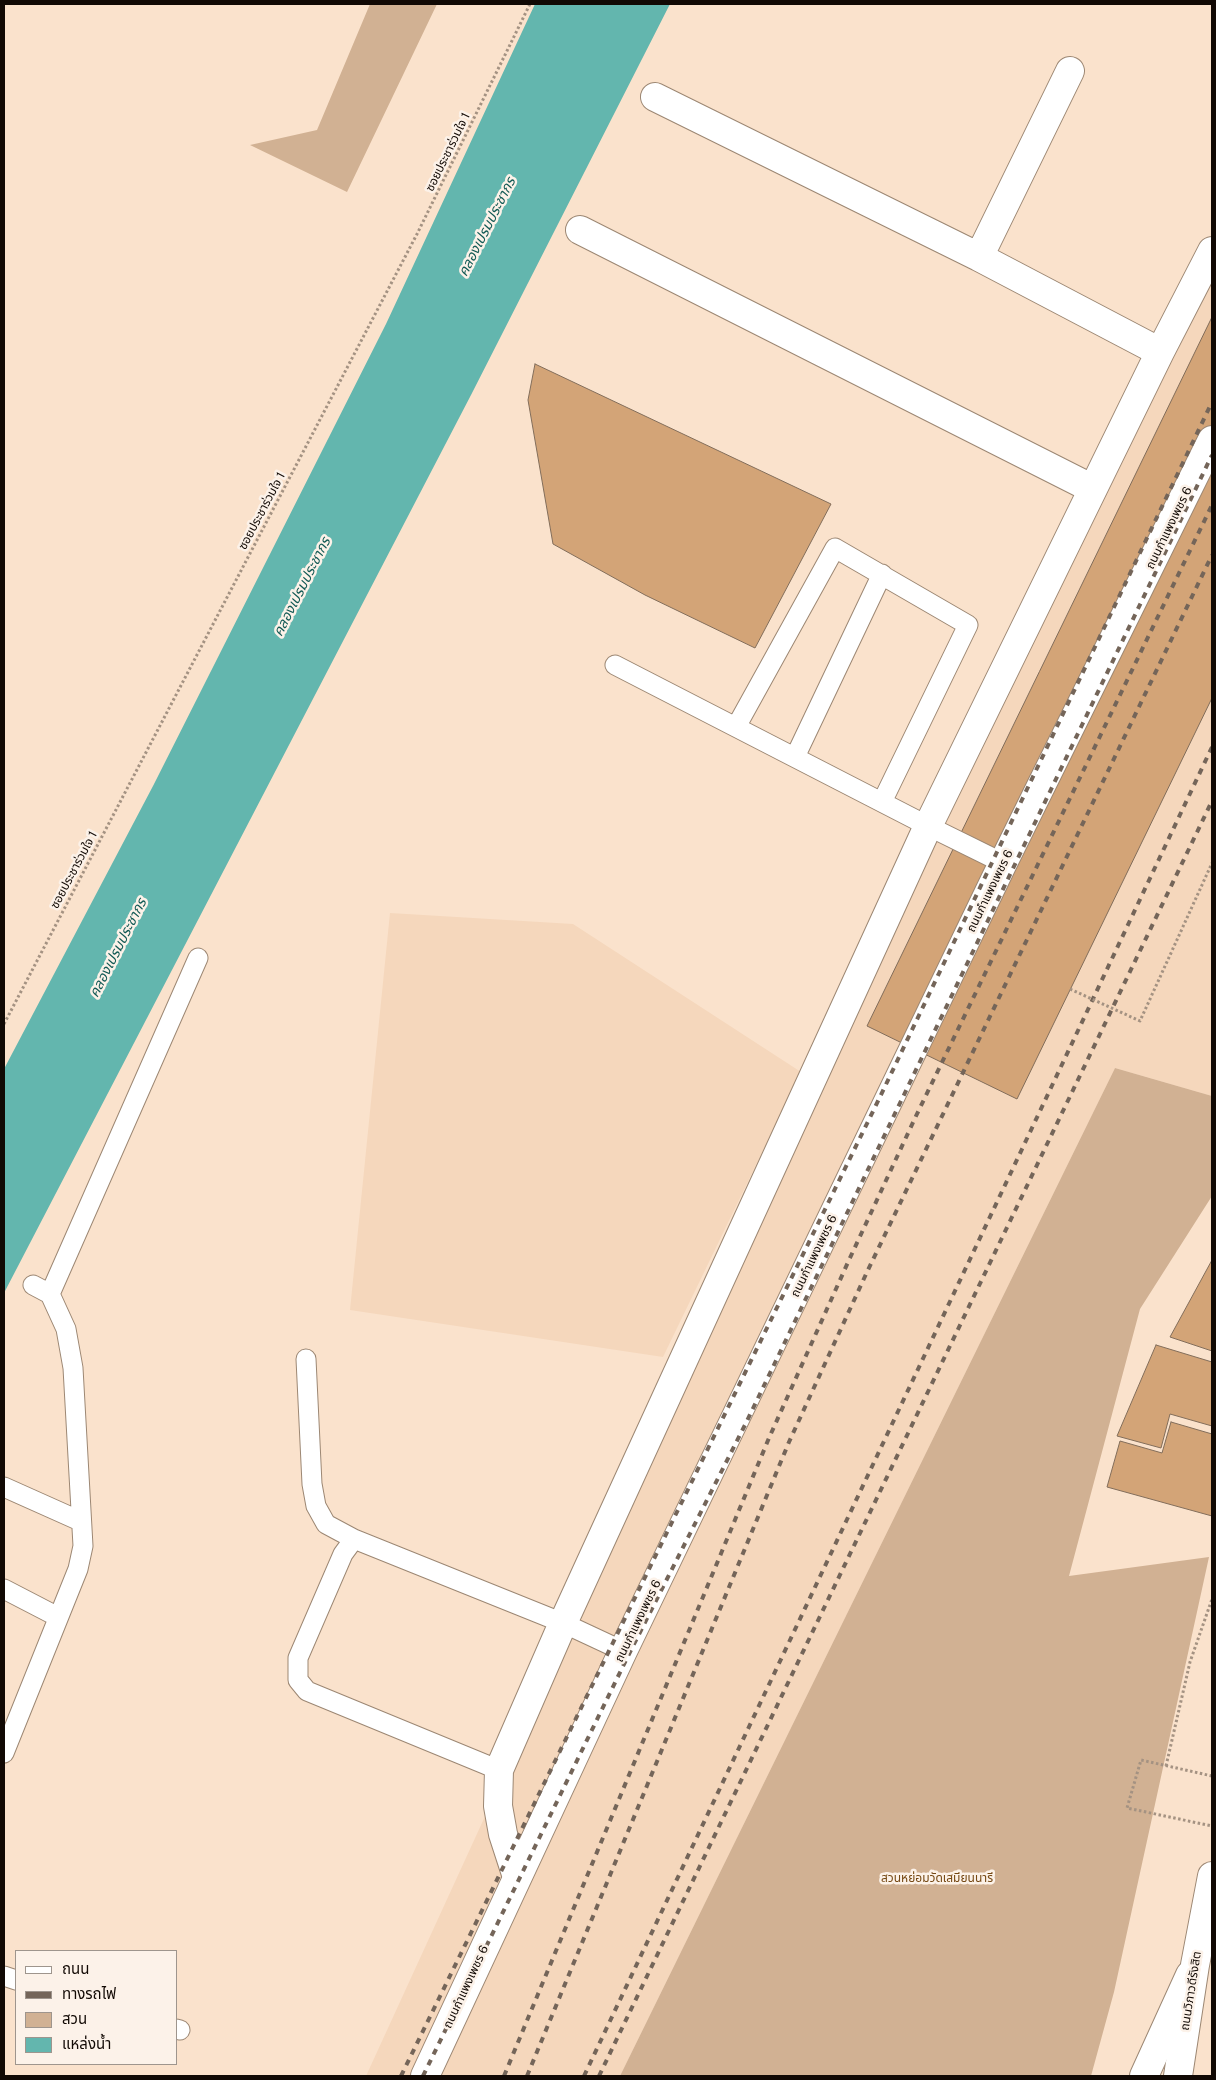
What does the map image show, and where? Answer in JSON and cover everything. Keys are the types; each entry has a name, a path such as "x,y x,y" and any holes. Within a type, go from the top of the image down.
{"street":[{"path":"979,257 1070,71"},
{"path":"656,97 979,257 1160,352"},
{"path":"580,230 1093,489"},
{"path":"517,1877 503,1834 498,1806 499,1770 563,1623 928,826 1160,352 1212,251"},
{"name":"ถนนกำแพงเพชร 6","path":"425,2076 623,1651 1003,863 1212,440"},
{"name":"ถนนวิภาวดีรังสิต","path":"1178,2076 1195,1965 1212,1876"},
{"path":"1144,2076 1195,1965"}],"lane":[{"path":"736,727 835,548 968,625 882,802"},
{"path":"795,757 882,574"},
{"path":"615,665 1003,863"},
{"path":"50,1294 198,958"},
{"path":"4,1754 78,1569 83,1546 80,1521 73,1368 66,1329 50,1294 33,1285"},
{"path":"306,1359 312,1484 316,1506 326,1524 354,1539 563,1623 623,1651"},
{"path":"4,1487 38,1500 80,1521"},
{"path":"354,1539 343,1554 298,1658 298,1680 307,1691 499,1770"},
{"path":"4,1589 58,1617"}],"path":[{"name":"ซอยประชาร่วมใจ 1","path":"4,1024 412,242 530,4"},
{"path":"1070,989 1140,1021 1212,864"},
{"path":"1166,1766 1190,1662 1212,1599"},
{"path":"1212,1776 1141,1760 1127,1808 1212,1826"}],"shaded area":[{"path":"1212,257 1212,1096 1115,1068 620,2076 366,2076 844,1033"},
{"path":"390,913 573,924 801,1072 663,1357 350,1310"}],"green space":[{"path":"370,4 437,4 347,192 250,145 317,130"},
{"name":"สวนหย่อมวัดเสมียนนารี","path":"1115,1068 1212,1096 1212,1196 1140,1309 1069,1576 1209,1557 1114,1992 1091,2076 620,2076"}],"water":[{"name":"คลองเปรมประชากร","path":"535,4 670,4 471,395 4,1293 4,1069 153,786 386,324"}],"building":[{"path":"1212,317 1212,698 1017,1099 867,1026"},
{"path":"535,364 831,504 755,648 645,595 553,544 528,400"},
{"path":"1212,1260 1212,1351 1170,1337"},
{"path":"1156,1345 1212,1362 1212,1426 1170,1414 1161,1448 1117,1436"},
{"path":"1171,1422 1212,1434 1212,1516 1107,1487 1120,1441 1162,1453"}],"railway":[{"path":"401,2076 879,1099 1212,402"},
{"path":"423,2076 629,1654 746,1423 1212,455"},
{"path":"504,2076 769,1438 849,1260 916,1116 1212,505"},
{"path":"527,2076 789,1442 867,1272 1212,555"},
{"path":"584,2076 1212,747"},
{"path":"599,2076 1212,801"}]}
